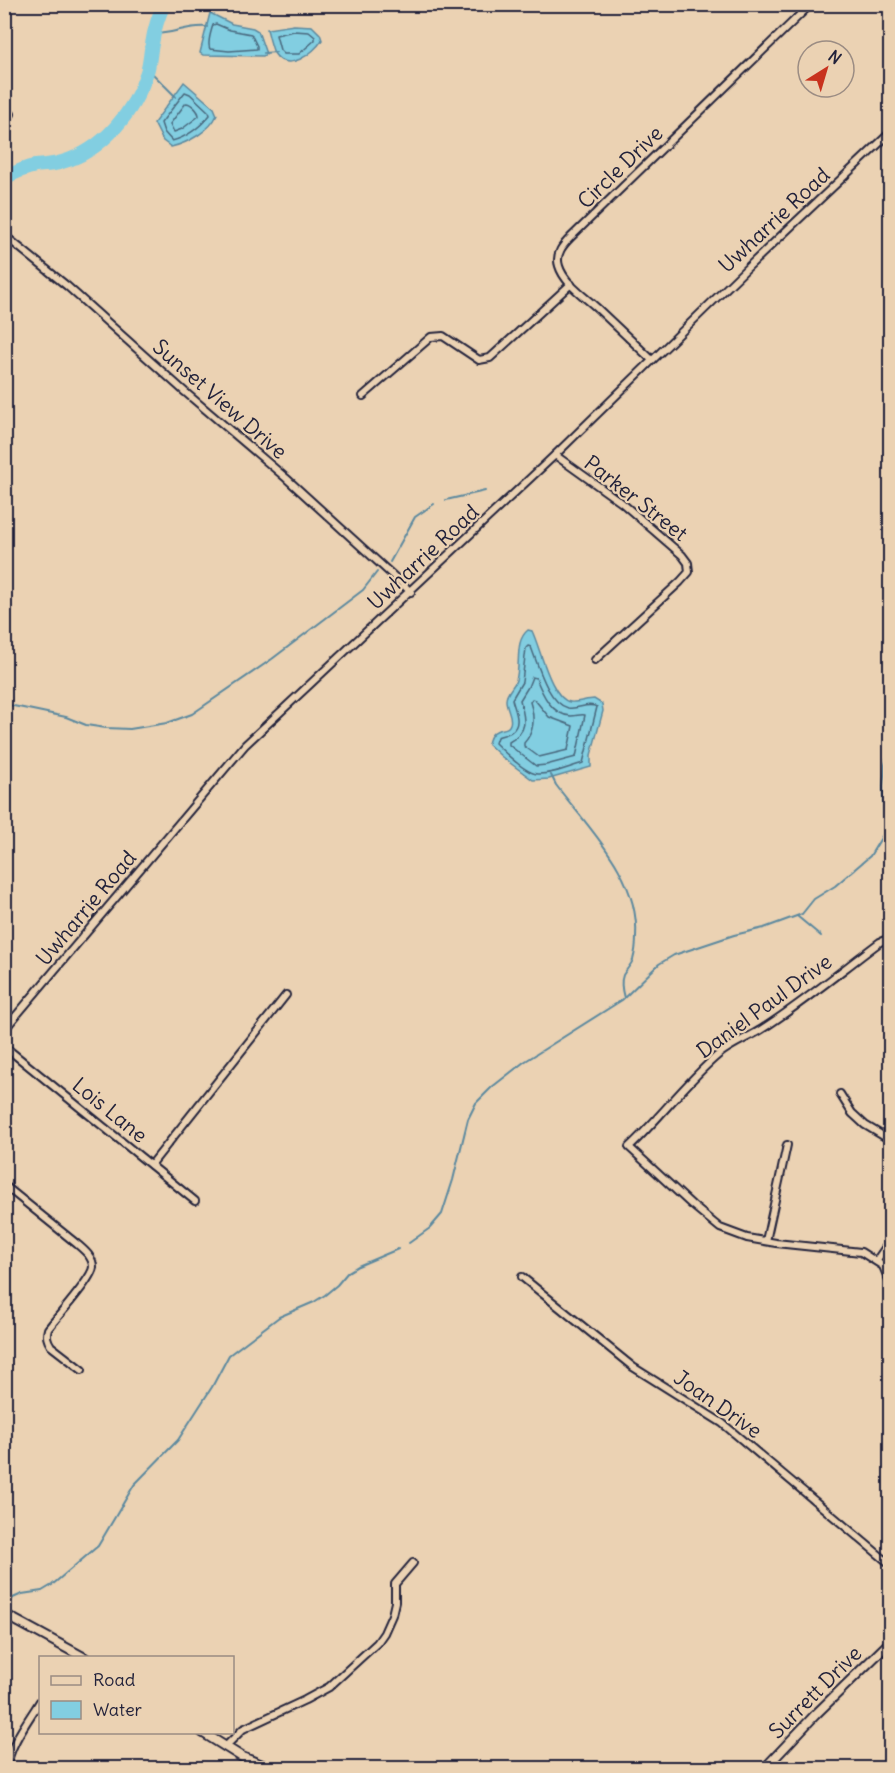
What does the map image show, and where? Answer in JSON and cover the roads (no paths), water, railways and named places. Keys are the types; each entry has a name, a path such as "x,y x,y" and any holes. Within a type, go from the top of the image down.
{"street":[{"name":"Circle Drive","path":"652,360 571,284 560,269 558,253 563,245 811,4"},
{"name":"Uwharrie Road","path":"4,1029 245,746 411,592 746,269 891,133"},
{"name":"Sunset View Drive","path":"4,235 67,286 286,478 411,592"},
{"path":"363,396 431,337 443,336 479,360 490,358 571,284"},
{"name":"Parker Street","path":"555,455 622,503 688,562 689,572 680,582 595,660"},
{"name":"Daniel Paul Drive","path":"876,1261 861,1252 747,1238 720,1228 629,1147 720,1053 762,1029 880,942 891,938"},
{"path":"152,1165 286,994"},
{"name":"Lois Lane","path":"4,1046 195,1202"},
{"path":"840,1094 852,1113 865,1125 891,1140"},
{"path":"766,1241 787,1145"},
{"path":"4,1185 77,1244 88,1254 93,1265 84,1283 48,1329 47,1340 51,1346 82,1370"},
{"path":"891,1241 876,1261 883,1266 891,1283"},
{"name":"Joan Drive","path":"522,1277 633,1367 722,1423 891,1564"},
{"path":"225,1747 243,1729 305,1701 329,1687 377,1643 392,1615 395,1584 413,1563"},
{"path":"4,1614 74,1655"},
{"name":"Surrett Drive","path":"765,1768 816,1714 891,1642"},
{"path":"7,1768 16,1742 39,1703"},
{"path":"205,1734 242,1757 270,1768"}],"water":[{"path":"210,13 232,24 258,31 266,54 263,56 203,55 200,53"},
{"path":"294,25 312,26 320,34 322,40 307,55 293,62 286,62 274,53 267,29"},
{"path":"184,82 214,108 217,115 214,121 198,136 171,147 163,141 154,123"},
{"path":"528,630 532,631 552,682 563,699 573,702 594,699 602,704 603,711 591,755 591,767 549,779 533,780 488,744 493,733 510,724 511,718 506,697 516,680 519,646"}],"waterway":[{"path":"4,178 27,168 59,163 77,157 91,149 115,128 126,115 142,87 148,69 155,29 164,4"},
{"path":"154,34 207,27"},
{"path":"264,53 276,52"},
{"path":"148,69 176,97"},
{"path":"446,500 485,491"},
{"path":"390,562 415,517 434,504"},
{"path":"4,704 106,728 130,729 167,723 192,714 272,659 363,590 377,572"},
{"path":"409,1243 430,1228 442,1214 468,1119 476,1103 492,1087 524,1062 622,1000 659,964 674,955 802,914 814,899 835,886 870,856 884,833 883,786 890,745"},
{"path":"551,775 556,785 610,855 630,894 635,915 636,943 633,960 622,978 624,998"},
{"path":"797,916 821,936"},
{"path":"8,1605 13,1598 42,1591 52,1585 98,1546 134,1485 178,1440 212,1387 229,1355 279,1317 325,1295 348,1272 398,1249"}]}
